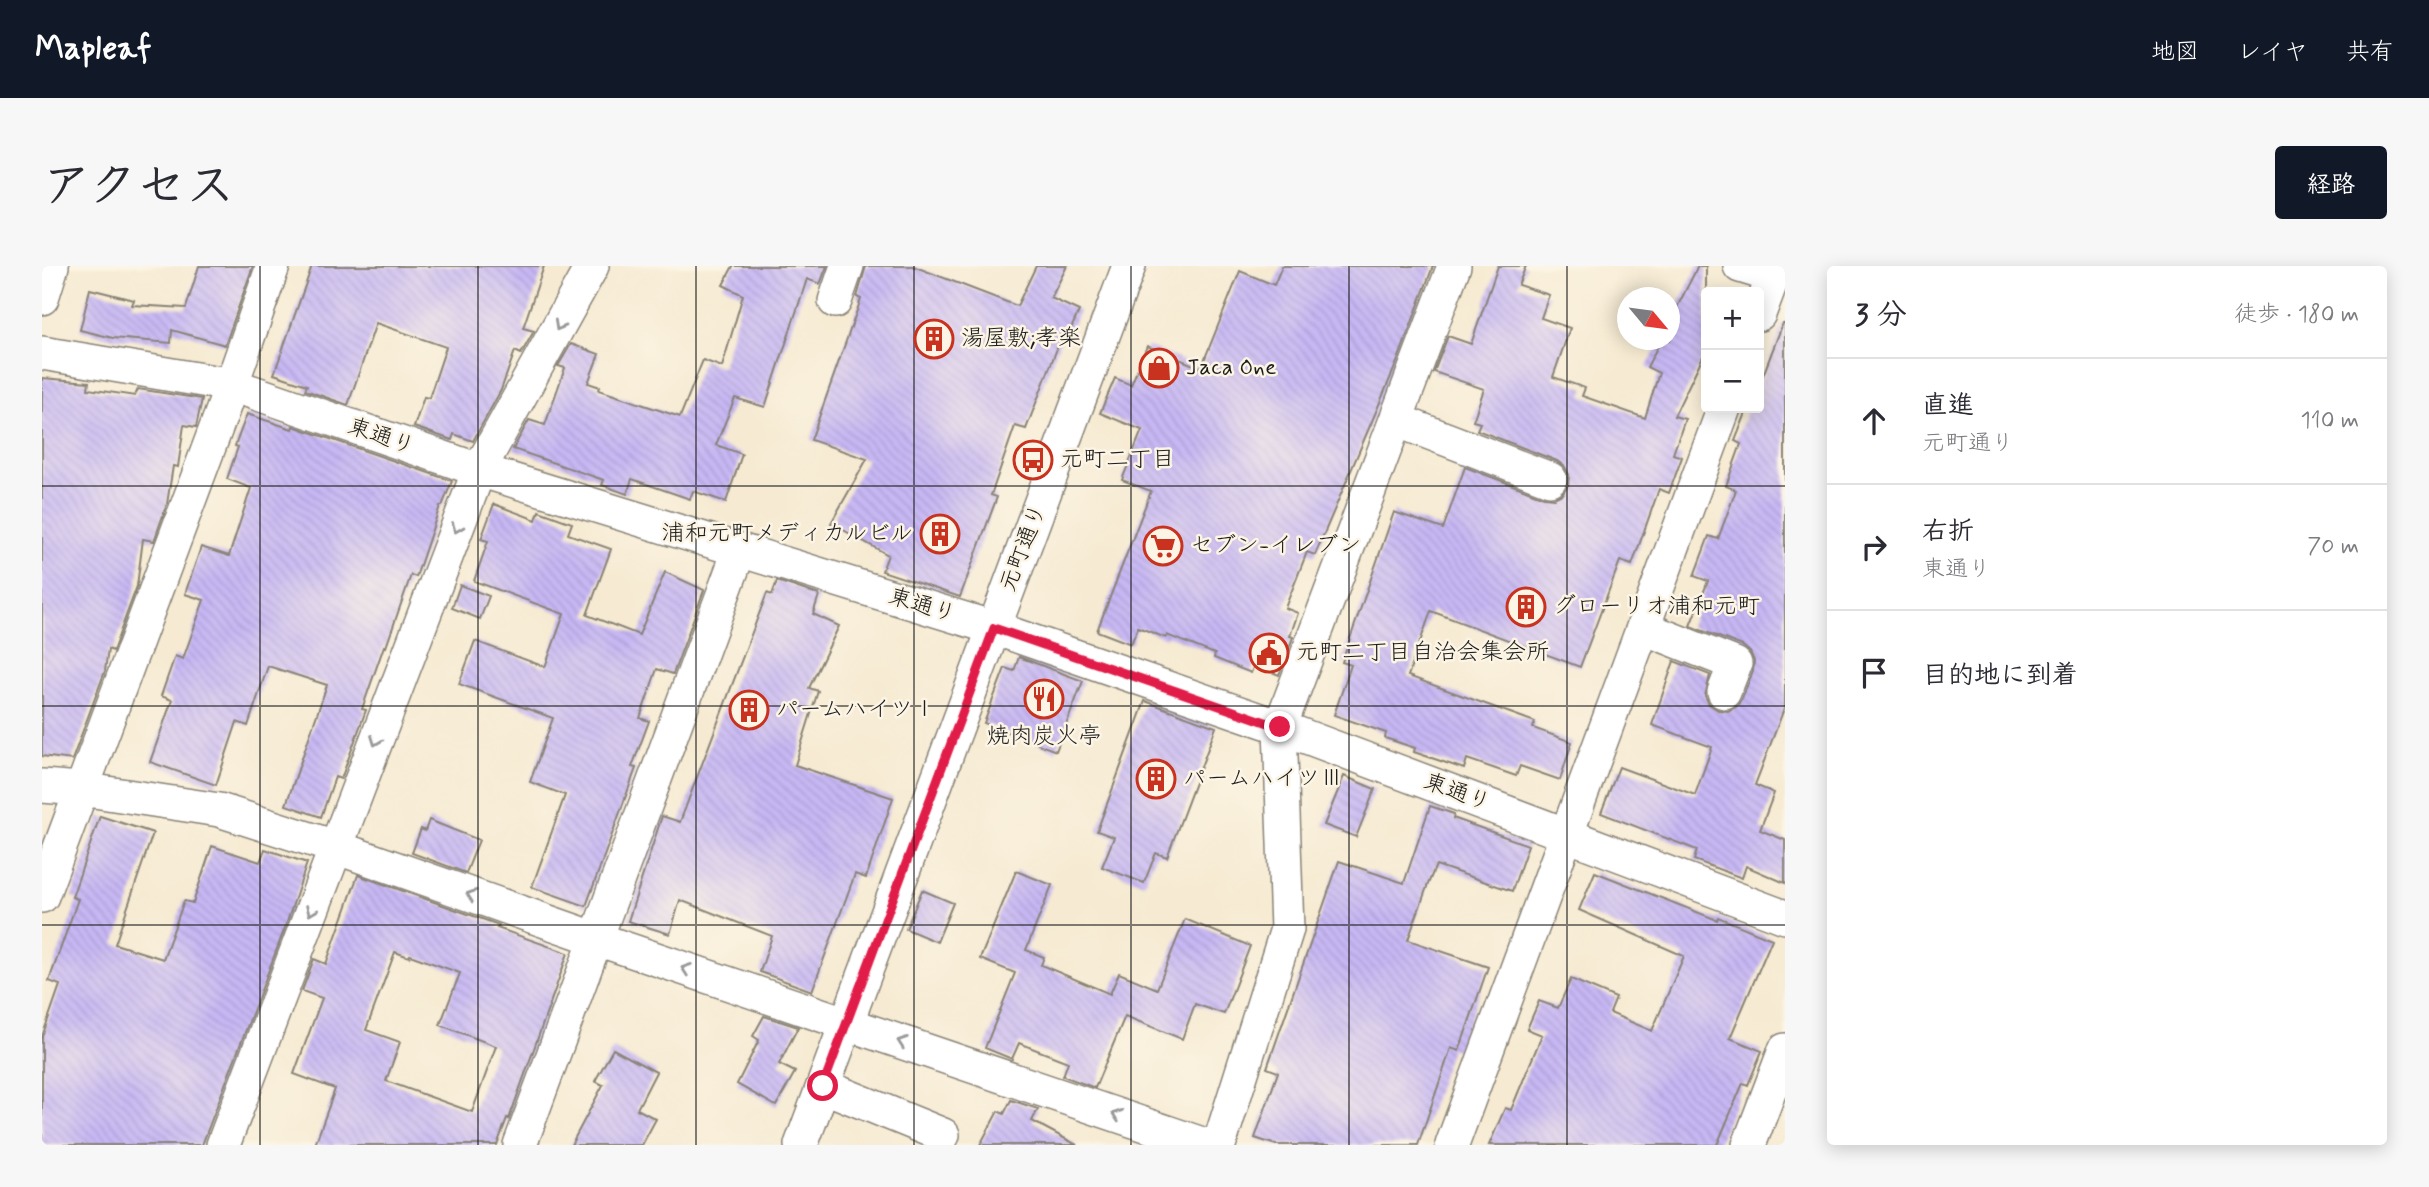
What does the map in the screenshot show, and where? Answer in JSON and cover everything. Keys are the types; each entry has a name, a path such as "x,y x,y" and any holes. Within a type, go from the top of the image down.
{"street":[{"path":"42,298 52,266"},
{"path":"42,896 232,385 273,266"},
{"path":"223,1145 479,470 593,266"},
{"path":"835,301 847,266"},
{"name":"元町通り","path":"801,1145 1129,266"},
{"path":"1219,1145 1287,929 1280,727 1454,266"},
{"path":"1740,266 1775,271 1764,301"},
{"name":"東通り","path":"42,354 232,385 479,470 994,628 1280,727 1785,916"},
{"path":"1452,1145 1722,413"},
{"path":"1396,420 1550,479"},
{"path":"520,1145 739,551"},
{"path":"1644,628 1735,664 1724,692"},
{"path":"42,786 81,789 219,810 335,847 597,939 1205,1145"},
{"path":"1749,1145 1785,1050"},
{"path":"823,1086 943,1135"}],"building":[{"path":"199,266 253,266 225,345 172,330 171,343 113,338 80,330 90,289 134,300 132,305 186,308"},
{"path":"312,266 544,266 523,328 534,331 521,354 515,351 501,390 473,441 454,434 452,440 414,427 424,397 429,398 446,347 376,323 348,405 305,390 307,385 274,374"},
{"path":"733,266 827,266 820,284 807,279 765,407 735,398 716,445 742,454 726,502 693,491 690,499 632,479 627,494 602,485 604,480 513,449 529,420 545,425 565,368 558,366 571,344 599,354 588,383 600,387 599,390 680,417 703,360 722,367 743,295 723,285"},
{"path":"866,266 913,266 1017,306 1036,266 1067,266 1051,298 1079,311 1066,340 1061,338 1026,429 1015,426 991,495 997,497 960,597 882,571 888,555 831,523 867,459 811,440 861,299 857,297"},
{"path":"1282,266 1433,266 1398,360 1315,555 1307,552 1285,608 1298,613 1290,636 1293,637 1279,675 1254,665 1251,673 1214,658 1215,654 1138,627 1131,644 1097,631 1151,491 1122,480 1142,430 1100,413 1115,378 1131,385 1147,346 1201,368 1240,271 1274,285"},
{"path":"1498,266 1526,266 1518,285 1549,295 1541,318 1570,328 1553,377 1585,388 1582,396 1645,418 1659,373 1647,367 1656,350 1680,350 1680,301 1698,266 1706,266 1706,287 1701,287 1701,360 1674,416 1685,419 1673,454 1682,457 1669,493 1659,489 1632,565 1620,561 1580,667 1431,611 1408,676 1535,722 1533,728 1572,742 1560,780 1520,766 1516,776 1467,759 1464,769 1414,752 1415,748 1385,738 1386,733 1334,715 1351,665 1342,662 1394,512 1443,529 1465,467 1544,497 1554,498 1562,494 1568,485 1569,475 1565,467 1557,461 1477,430 1480,423 1473,421 1484,389 1434,372 1448,336 1471,344"},
{"path":"1785,323 1785,706 1755,785 1774,793 1760,830 1785,840 1785,883 1746,866 1742,878 1694,860 1697,850 1601,813 1619,767 1695,795 1712,747 1652,725 1674,661 1710,675 1705,696 1709,704 1718,710 1728,711 1736,707 1753,671 1754,661 1743,646 1690,626 1708,581 1694,576 1709,536 1718,539 1736,490 1726,486 1741,444 1735,441 1746,413 1764,413 1764,373"},
{"path":"42,378 89,382 88,389 135,396 138,389 202,399 196,427 184,425 178,467 173,466 167,504 154,541 143,539 137,586 113,651 108,649 105,671 72,760 42,756"},
{"path":"247,414 292,429 293,426 452,481 440,506 416,577 411,575 386,647 384,646 362,709 366,710 341,779 335,777 321,817 286,805 327,685 268,666 248,726 237,722 216,785 150,762 172,700 161,696 175,656 183,659 204,600 185,594 201,547 229,556 251,488 227,479"},
{"path":"494,504 536,520 539,511 572,523 568,534 611,549 587,615 639,635 665,572 704,590 673,674 657,669 640,718 649,721 632,767 636,768 586,906 532,887 565,795 530,782 553,718 459,684 475,641 545,667 564,614 474,581 488,541 481,539"},
{"path":"777,581 819,595 813,614 839,626 809,688 818,691 795,765 893,798 866,878 855,874 812,991 760,972 772,936 680,900 670,934 628,921 662,816 680,822 767,593 772,595"},
{"path":"460,585 489,596 480,619 452,608"},
{"path":"1019,657 1083,681 1056,751 984,723 1005,668 1014,671"},
{"name":"パームハイツⅢ","path":"1145,701 1216,727 1167,857 1156,853 1144,883 1102,867 1114,837 1097,831"},
{"path":"1344,776 1375,789 1356,837 1324,825"},
{"path":"1430,806 1454,814 1453,818 1528,845 1512,891 1436,865 1428,884 1408,940 1488,967 1459,1051 1451,1048 1418,1145 1276,1145 1255,1138 1278,1072 1267,1068 1339,861 1404,883"},
{"path":"100,816 153,833 115,944 163,959 184,901 193,903 212,846 260,862 265,849 307,863 202,1145 42,1145 42,1037 60,985 49,981 78,899 72,897"},
{"path":"429,820 479,840 466,873 412,853 421,829 425,831"},
{"path":"1016,871 1052,885 1026,950 1044,957 1041,965 1110,994 1119,973 1157,989 1185,919 1250,946 1224,1014 1195,1004 1182,1039 1125,1016 1095,1088 1063,1076 1068,1062 1019,1043 1012,1059 985,1048 1015,973 980,959"},
{"path":"1595,872 1772,939 1730,1038 1762,1051 1748,1085 1743,1083 1717,1145 1489,1145 1505,1108 1511,1110 1542,1035 1527,1029 1539,1001 1558,1008 1571,979 1616,998 1610,1013 1652,1031 1684,956 1579,910"},
{"path":"358,875 499,925 497,928 568,953 509,1119 507,1118 497,1145 315,1145 335,1089 294,1074 322,998 302,991 314,959 326,964","holes":["395,952 409,957 410,955 460,973 440,1025 496,1046 472,1112 386,1081 400,1042 366,1030"]},
{"path":"922,890 953,903 937,942 906,929"},
{"path":"764,1016 798,1027 779,1064 795,1072 776,1106 737,1084 759,1040 753,1036"},
{"path":"613,1049 656,1072 637,1109 656,1119 642,1145 571,1145 603,1085 595,1081"},
{"path":"1011,1100 1038,1109 1032,1121 1077,1145 980,1145 998,1111 1004,1114"}],"place":[{"name":"湯屋敷;孝楽","path":"934,339"},
{"name":"Jaca One","path":"1159,368"},
{"name":"元町二丁目","path":"1033,460"},
{"name":"浦和元町メディカルビル","path":"940,534"},
{"name":"セブン-イレブン","path":"1163,546"},
{"name":"グローリオ浦和元町","path":"1526,607"},
{"name":"元町二丁目自治会集会所","path":"1269,653"},
{"name":"焼肉炭火亭","path":"1044,699"},
{"name":"パームハイツⅠ","path":"749,710"},
{"name":"パームハイツⅢ","path":"1156,779"}],"route":[{"path":"823,1086 994,628 1280,727"}]}
